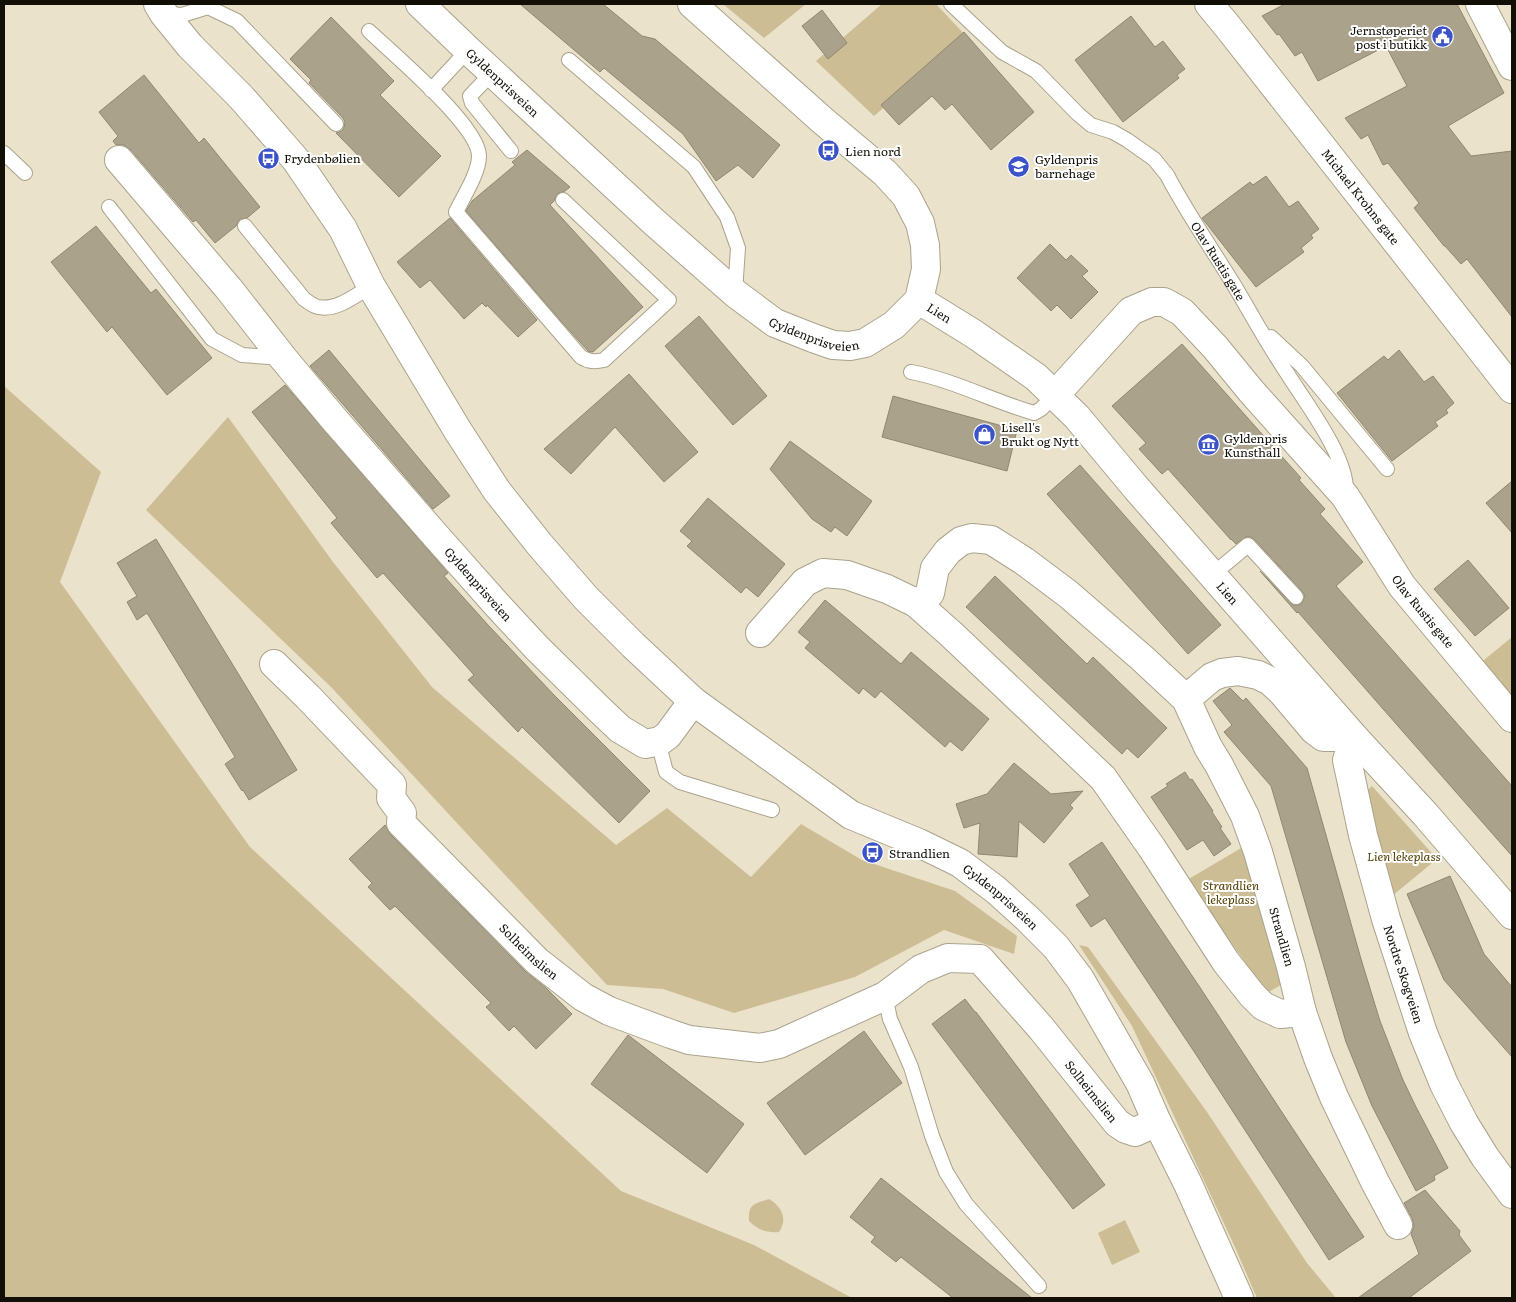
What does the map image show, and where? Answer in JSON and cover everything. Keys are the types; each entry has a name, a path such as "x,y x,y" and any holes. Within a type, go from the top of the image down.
{"street":[{"name":"Gyldenprisveien","path":"420,4 654,222 774,323 833,345 850,346 865,343 894,325 919,300"},
{"path":"692,4 822,120 885,173 906,196 920,222 925,245 926,269 919,300"},
{"name":"Michael Krohns gate","path":"1209,4 1512,389"},
{"path":"1480,4 1512,66"},
{"name":"Gyldenprisveien","path":"161,9 190,46 241,97 296,160 343,229 371,286 458,431 498,491 586,598 693,701 851,815 920,843 960,863 996,890 1028,919 1056,947 1080,979 1140,1083 1157,1122"},
{"name":"Gyldenprisveien","path":"119,160 223,282 283,358 435,536 537,648 620,729 645,744 660,741"},
{"name":"Lien","path":"919,300 974,334 1036,377 1077,417 1212,575 1354,737 1425,814 1512,915"},
{"name":"Olav Rustis gate","path":"1055,395 1131,311 1152,302 1164,302 1182,312 1345,496 1402,586 1512,718"},
{"name":"Strandlien","path":"916,603 926,598 930,593 936,568 948,551 961,542 972,538 990,540 1024,561 1068,594 1186,699 1208,748 1219,765 1245,816 1258,852 1302,1012 1318,1058 1334,1097 1398,1226"},
{"path":"760,633 805,582 823,573 847,575 887,589 916,603 1103,778 1152,848 1226,962 1252,995 1263,1006 1280,1014 1302,1012"},
{"name":"Solheimslien","path":"274,664 392,785 391,798 402,813 401,823 537,961 583,997 609,1011 690,1040 760,1048 779,1044 884,996 921,969 948,958 980,959 1041,1028 1117,1123 1135,1132 1157,1122"},
{"path":"1186,699 1212,677 1222,673 1238,671 1258,674 1270,681 1282,692 1314,730 1323,737 1354,737"},
{"path":"660,741 668,734 693,701"},
{"name":"Nordre Skogveien","path":"1354,737 1347,760 1362,835 1386,920 1423,1033 1444,1084 1464,1123 1485,1157 1512,1194"},
{"path":"1157,1122 1188,1184 1239,1298"}],"lane":[{"name":"Olav Rustis gate","path":"950,4 1002,52 1036,71 1091,125 1113,132 1154,159 1167,176 1332,446 1346,484 1345,496"},
{"name":"Gyldenprisveien","path":"161,9 182,15 208,7 237,21 336,124"},
{"path":"369,32 447,105 467,128 475,141 479,155 478,165 456,212 581,357 587,361 604,360 669,300 563,200"},
{"path":"431,90 468,50"},
{"path":"569,60 694,167 727,217 738,248 735,292"},
{"path":"492,73 470,96 472,103 511,151"},
{"path":"4,153 26,173"},
{"path":"109,206 212,339 242,355 283,358"},
{"path":"245,226 304,299 316,306 327,308 341,304 371,286"},
{"path":"1260,327 1302,366 1387,469"},
{"path":"911,372 930,376 1034,413 1041,409 1055,395"},
{"path":"1212,575 1248,545 1296,597"},
{"path":"660,741 666,772 680,782 772,810"},
{"path":"884,996 890,1019 911,1067 932,1136 946,1172 966,1204 1039,1286"}],"green space":[{"path":"723,4 806,4 764,38"},
{"path":"882,4 936,4 966,36 874,116 816,61"},
{"path":"4,386 101,472 60,582 250,847 621,1191 754,1245 852,1298 4,1298"},
{"path":"228,417 333,562 432,687 616,845 667,808 751,877 801,824 862,860 955,891 1017,936 1014,954 944,930 855,977 734,1013 663,989 607,985 331,687 146,510"},
{"path":"1512,637 1512,717 1472,670"},
{"name":"Lien lekeplass","path":"1372,786 1437,859 1392,896 1363,795"},
{"name":"Strandlien lekeplass","path":"1248,844 1286,982 1267,993 1187,880"},
{"path":"1079,945 1088,947 1207,1112 1307,1263 1336,1298 1257,1298 1132,1026"},
{"path":"769,1199 782,1214 783,1222 779,1232 762,1230 749,1221 751,1208 759,1202"},
{"path":"1125,1220 1140,1252 1112,1265 1098,1233"}],"building":[{"path":"520,4 603,4 642,36 655,39 780,145 753,178 738,165 716,181 683,134 604,68 600,72"},
{"path":"1285,4 1457,4 1504,93 1448,126 1471,156 1512,151 1512,317 1467,259 1461,264 1444,246 1414,208 1419,203 1388,163 1383,165 1368,135 1361,139 1345,118 1407,86 1386,46 1318,81 1302,52 1295,56 1279,34 1277,35 1262,16"},
{"path":"822,10 847,43 828,59 802,26"},
{"path":"1131,16 1155,47 1163,41 1185,69 1177,75 1179,78 1123,122 1075,60"},
{"path":"331,17 394,81 380,95 441,156 399,197 336,133 342,131 344,127 345,122 343,118 309,83 311,80 290,59"},
{"path":"964,32 1034,112 991,150 952,104 945,110 932,96 899,125 881,105"},
{"path":"144,75 199,143 204,138 260,207 247,218 240,219 236,226 215,243 196,220 193,222 131,150 124,145 116,145 113,141 118,136 99,112"},
{"path":"527,150 570,187 557,194 550,205 643,307 593,352 589,352 561,321 466,211 472,201 515,165 512,162"},
{"path":"1266,176 1289,207 1298,201 1319,229 1311,235 1313,238 1301,248 1304,252 1256,287 1202,218 1250,182 1253,185"},
{"path":"450,218 537,320 518,337 487,305 486,307 482,303 464,319 430,280 420,288 397,262"},
{"path":"96,226 151,293 156,289 212,358 167,395 112,327 107,332 51,262"},
{"path":"1050,244 1066,260 1071,255 1088,271 1082,276 1098,292 1071,319 1057,305 1051,311 1017,278"},
{"path":"699,316 767,396 733,425 665,346"},
{"path":"1182,344 1301,478 1299,480 1325,509 1320,514 1363,562 1336,586 1512,786 1512,856 1260,571 1293,605 1302,603 1305,596 1302,591 1254,539 1246,537 1236,544 1231,540 1168,469 1162,474 1139,449 1146,443 1112,406"},
{"path":"329,350 450,496 433,509 310,366"},
{"path":"1399,350 1424,382 1433,376 1454,403 1446,410 1448,413 1435,422 1438,426 1392,461 1337,393 1384,356 1388,360"},
{"path":"629,374 698,452 664,482 615,427 571,474 544,449"},
{"path":"285,385 448,573 444,576 554,695 650,791 619,823 522,727 518,732 468,680 474,675 383,573 377,578 331,523 337,518 252,412"},
{"path":"893,396 1017,430 1007,471 882,437"},
{"path":"790,441 872,501 847,536 835,527 831,532 812,519 770,469"},
{"path":"1080,465 1221,625 1188,654 1047,494"},
{"path":"1512,481 1512,533 1486,503"},
{"path":"708,498 785,564 758,597 746,587 741,593 687,546 692,541 680,531"},
{"path":"156,539 297,770 249,800 225,764 235,757 147,613 137,620 127,602 137,596 117,563"},
{"path":"1468,560 1509,608 1475,636 1434,589"},
{"path":"995,576 1087,664 1093,657 1167,728 1138,758 1127,748 1122,754 966,607"},
{"path":"825,600 901,664 911,652 989,719 962,751 950,741 945,747 881,691 875,698 863,688 859,694 805,648 810,642 798,632"},
{"path":"1230,688 1243,701 1246,698 1307,768 1380,1021 1403,1080 1448,1168 1434,1176 1435,1180 1416,1191 1372,1106 1346,1042 1271,786 1224,732 1232,725 1213,701"},
{"path":"1014,763 1051,794 1083,791 1070,805 1073,808 1044,843 1019,821 1017,857 978,854 980,823 964,828 956,804 987,794"},
{"path":"1185,772 1190,780 1192,779 1213,811 1222,827 1220,828 1231,844 1214,856 1203,840 1187,850 1151,797 1168,786 1166,784"},
{"path":"385,825 390,834 526,972 546,988 572,1014 536,1049 514,1026 509,1031 486,1007 491,1003 395,906 390,910 368,887 372,883 349,859"},
{"path":"1102,842 1364,1237 1329,1260 1105,918 1091,927 1076,905 1090,896 1069,864"},
{"path":"1450,876 1484,954 1512,987 1512,1057 1444,980 1407,894"},
{"path":"965,999 1105,1185 1073,1209 932,1024"},
{"path":"864,1031 902,1083 805,1155 767,1103"},
{"path":"628,1035 744,1124 707,1173 591,1084"},
{"path":"881,1178 1032,1298 953,1298 901,1257 896,1262 871,1242 875,1237 850,1217"},
{"path":"1425,1190 1460,1231 1459,1235 1471,1251 1409,1298 1358,1298 1419,1254 1411,1234 1414,1226 1412,1218 1404,1203"}],"place":[{"name":"Jernstøperiet post i butikk","path":"1443,37"},
{"name":"Lien nord","path":"829,151"},
{"name":"Frydenbølien","path":"268,158"},
{"name":"Gyldenpris barnehage","path":"1019,166"},
{"name":"Lisell's Brukt og Nytt","path":"985,434"},
{"name":"Gyldenpris Kunsthall","path":"1208,445"},
{"name":"Strandlien","path":"873,853"}]}
